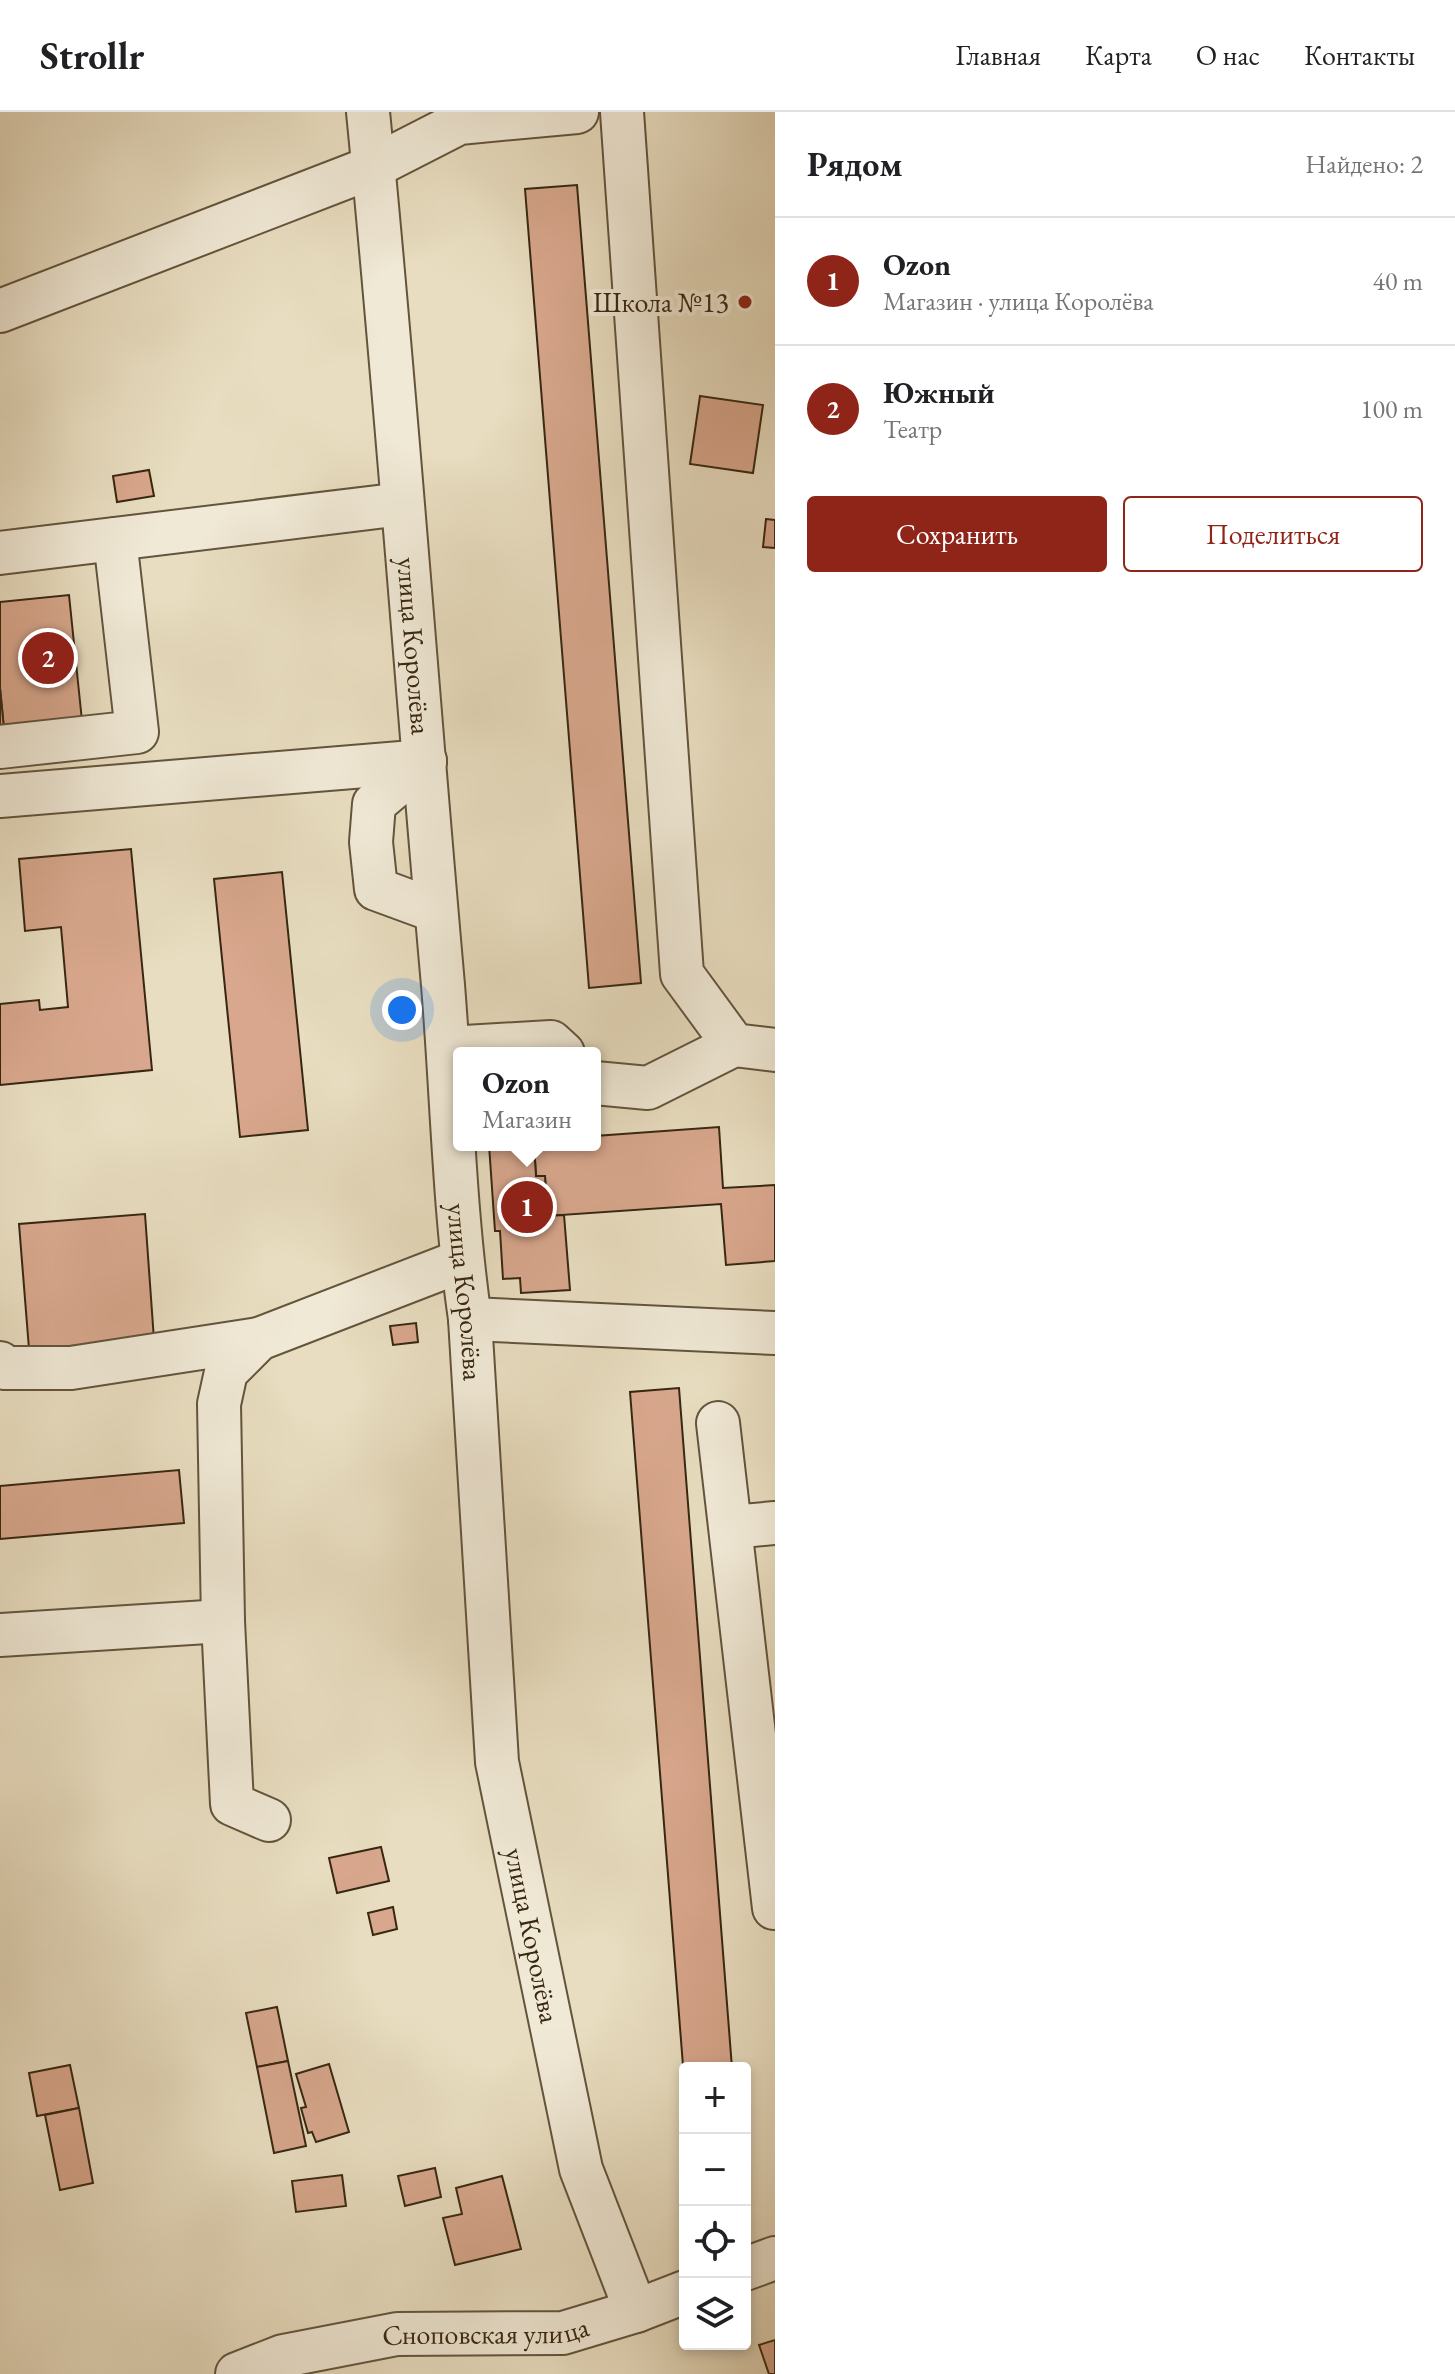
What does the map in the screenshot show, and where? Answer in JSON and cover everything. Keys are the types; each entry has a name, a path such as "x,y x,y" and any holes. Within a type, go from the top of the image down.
{"street":[{"name":"улица Королёва","path":"368,112 425,761 453,1130"},
{"path":"0,311 373,167 459,123 577,112"},
{"path":"622,112 682,974 734,1045"},
{"path":"0,553 402,504"},
{"path":"0,747 137,732 115,539"},
{"path":"0,796 425,761"},
{"path":"425,761 374,804 371,842 376,889 436,911"},
{"path":"465,1047 551,1042 556,1047"},
{"path":"601,1084 648,1088 734,1045 775,1050"},
{"path":"448,1048 453,1048"},
{"name":"улица Королёва","path":"454,1151 461,1261 470,1319 497,1762 581,2169 636,2311"},
{"path":"0,1363 5,1368 71,1368 259,1339 461,1261"},
{"path":"470,1319 775,1333"},
{"path":"259,1339 226,1372 219,1404 223,1621 232,1804 269,1820"},
{"path":"718,1423 775,1914"},
{"path":"732,1527 775,1523"},
{"path":"0,1635 223,1621"},
{"path":"751,2267 775,2258"},
{"name":"Сноповская улица","path":"237,2374 283,2356 397,2334 563,2333 679,2294"}],"building":[{"path":"577,185 641,983 589,988 525,189"},
{"path":"700,396 763,405 753,473 690,464"},
{"path":"149,470 154,496 117,502 113,476"},
{"path":"766,519 775,520 775,548 763,547"},
{"path":"69,595 82,721 4,729 0,688 0,602"},
{"path":"0,688 4,729 0,729"},
{"path":"131,849 152,1070 0,1085 0,1004 39,1000 40,1010 68,1007 61,927 25,931 19,859"},
{"path":"282,872 308,1130 240,1137 214,879"},
{"path":"719,1127 723,1188 775,1185 775,1261 726,1265 721,1204 547,1216 545,1176 536,1176 534,1151 601,1151 601,1136"},
{"path":"489,1151 534,1151 536,1176 545,1176 547,1216 564,1215 570,1290 521,1293 520,1278 503,1279 500,1231 495,1231"},
{"path":"145,1214 154,1340 29,1349 19,1224"},
{"path":"416,1323 418,1342 393,1345 390,1326"},
{"path":"679,1388 732,2062 683,2062 630,1392"},
{"path":"179,1470 184,1523 0,1539 0,1486"},
{"path":"381,1847 389,1881 337,1893 329,1858"},
{"path":"393,1907 397,1929 373,1935 368,1913"},
{"path":"277,2007 288,2061 257,2067 246,2013"},
{"path":"288,2061 306,2146 274,2153 257,2067"},
{"path":"329,2064 349,2132 316,2142 312,2132 308,2133 301,2108 306,2107 296,2074"},
{"path":"70,2065 79,2108 37,2116 29,2073"},
{"path":"79,2108 93,2183 60,2190 45,2115"},
{"path":"435,2168 441,2197 405,2206 398,2176"},
{"path":"342,2175 346,2206 296,2212 292,2181"},
{"path":"502,2176 521,2249 455,2265 443,2218 462,2214 456,2188"},
{"path":"775,2340 775,2374 769,2374 759,2345"}],"place":[{"name":"Школа №13","path":"745,302"},
{"name":"Южный","path":"48,658"},
{"name":"Ozon","path":"527,1207"}]}
